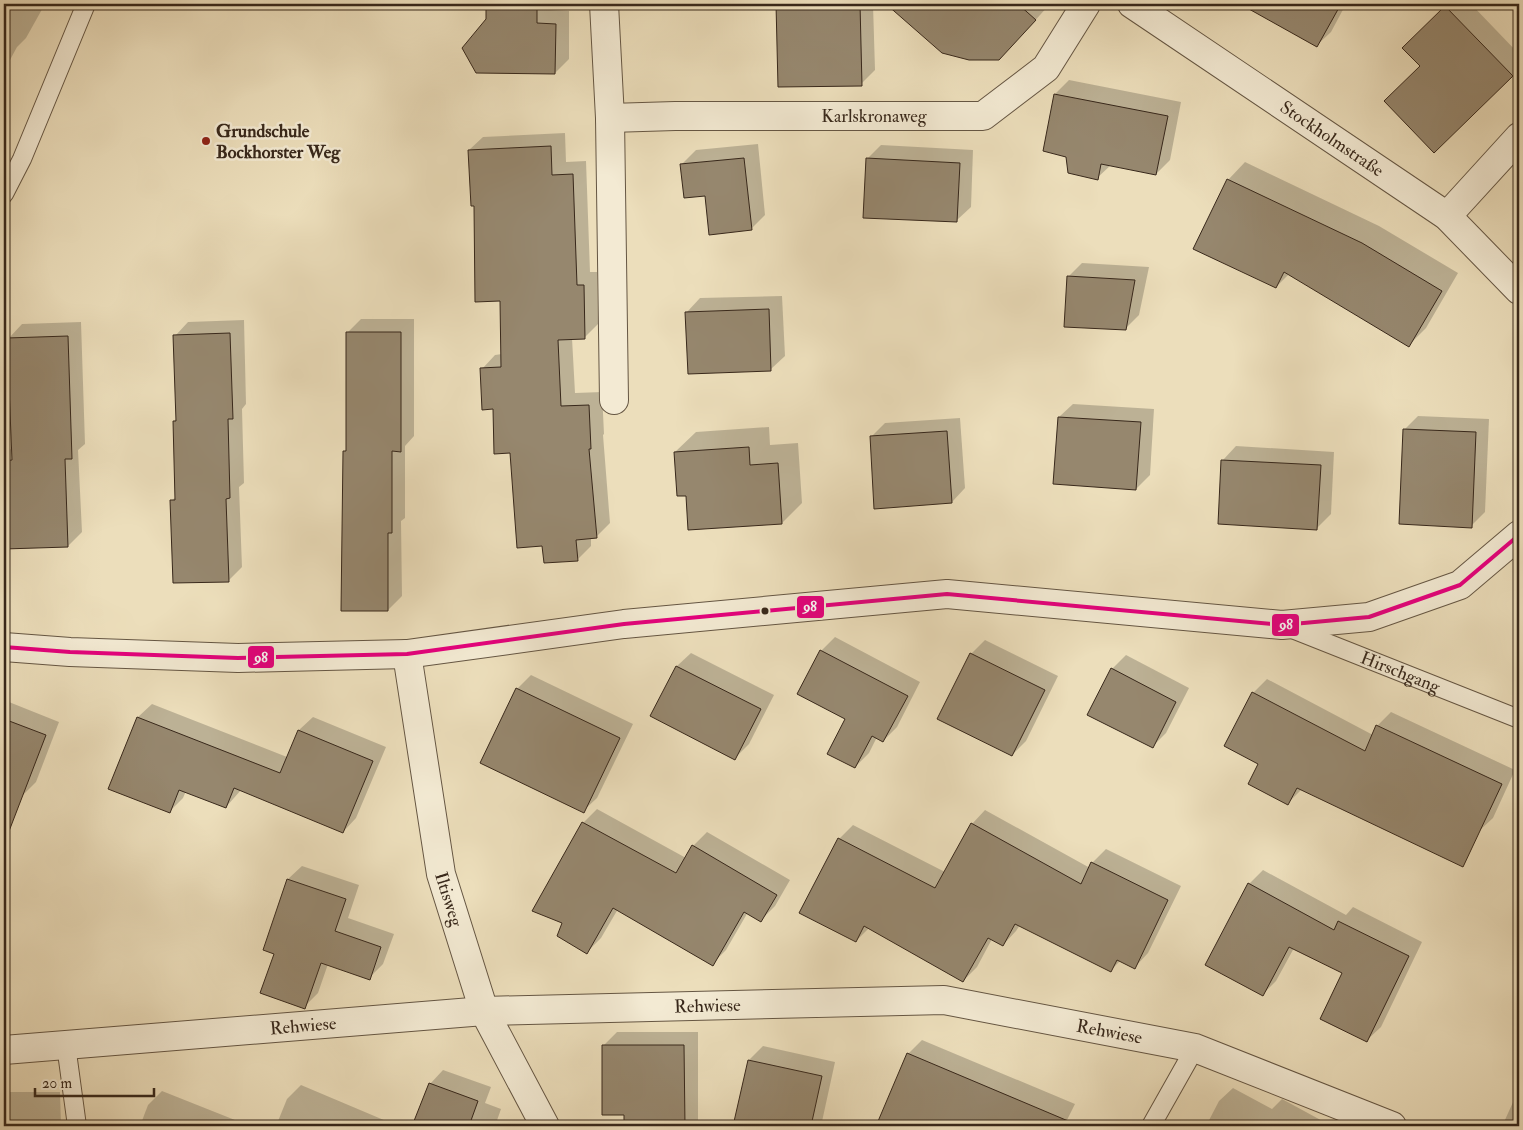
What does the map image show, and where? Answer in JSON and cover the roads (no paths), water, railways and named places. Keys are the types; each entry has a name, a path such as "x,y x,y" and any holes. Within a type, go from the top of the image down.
{"street":[{"path":"604,4 610,118 614,400"},
{"name":"Karlskronaweg","path":"610,118 675,116 983,116 1046,68 1086,4"},
{"name":"Stockholmstraße","path":"1132,4 1447,216 1519,290"},
{"path":"1447,216 1519,136"},
{"name":"Hirschgang","path":"4,647 70,652 238,658 408,654 624,624 947,594 1282,626 1369,618 1460,585 1519,535"},
{"name":"Iltisweg","path":"408,654 441,874 484,1011 545,1126"},
{"name":"Rehwiese","path":"4,1050 484,1011 944,1000 1195,1048 1393,1126"}],"lane":[{"path":"4,194 22,159 86,4"},
{"name":"Hirschgang","path":"1282,626 1519,719"},
{"path":"66,1045 77,1126"},
{"path":"1151,1126 1195,1048"}],"place":[{"name":"Grundschule Bockhorster Weg","path":"206,141"}]}
